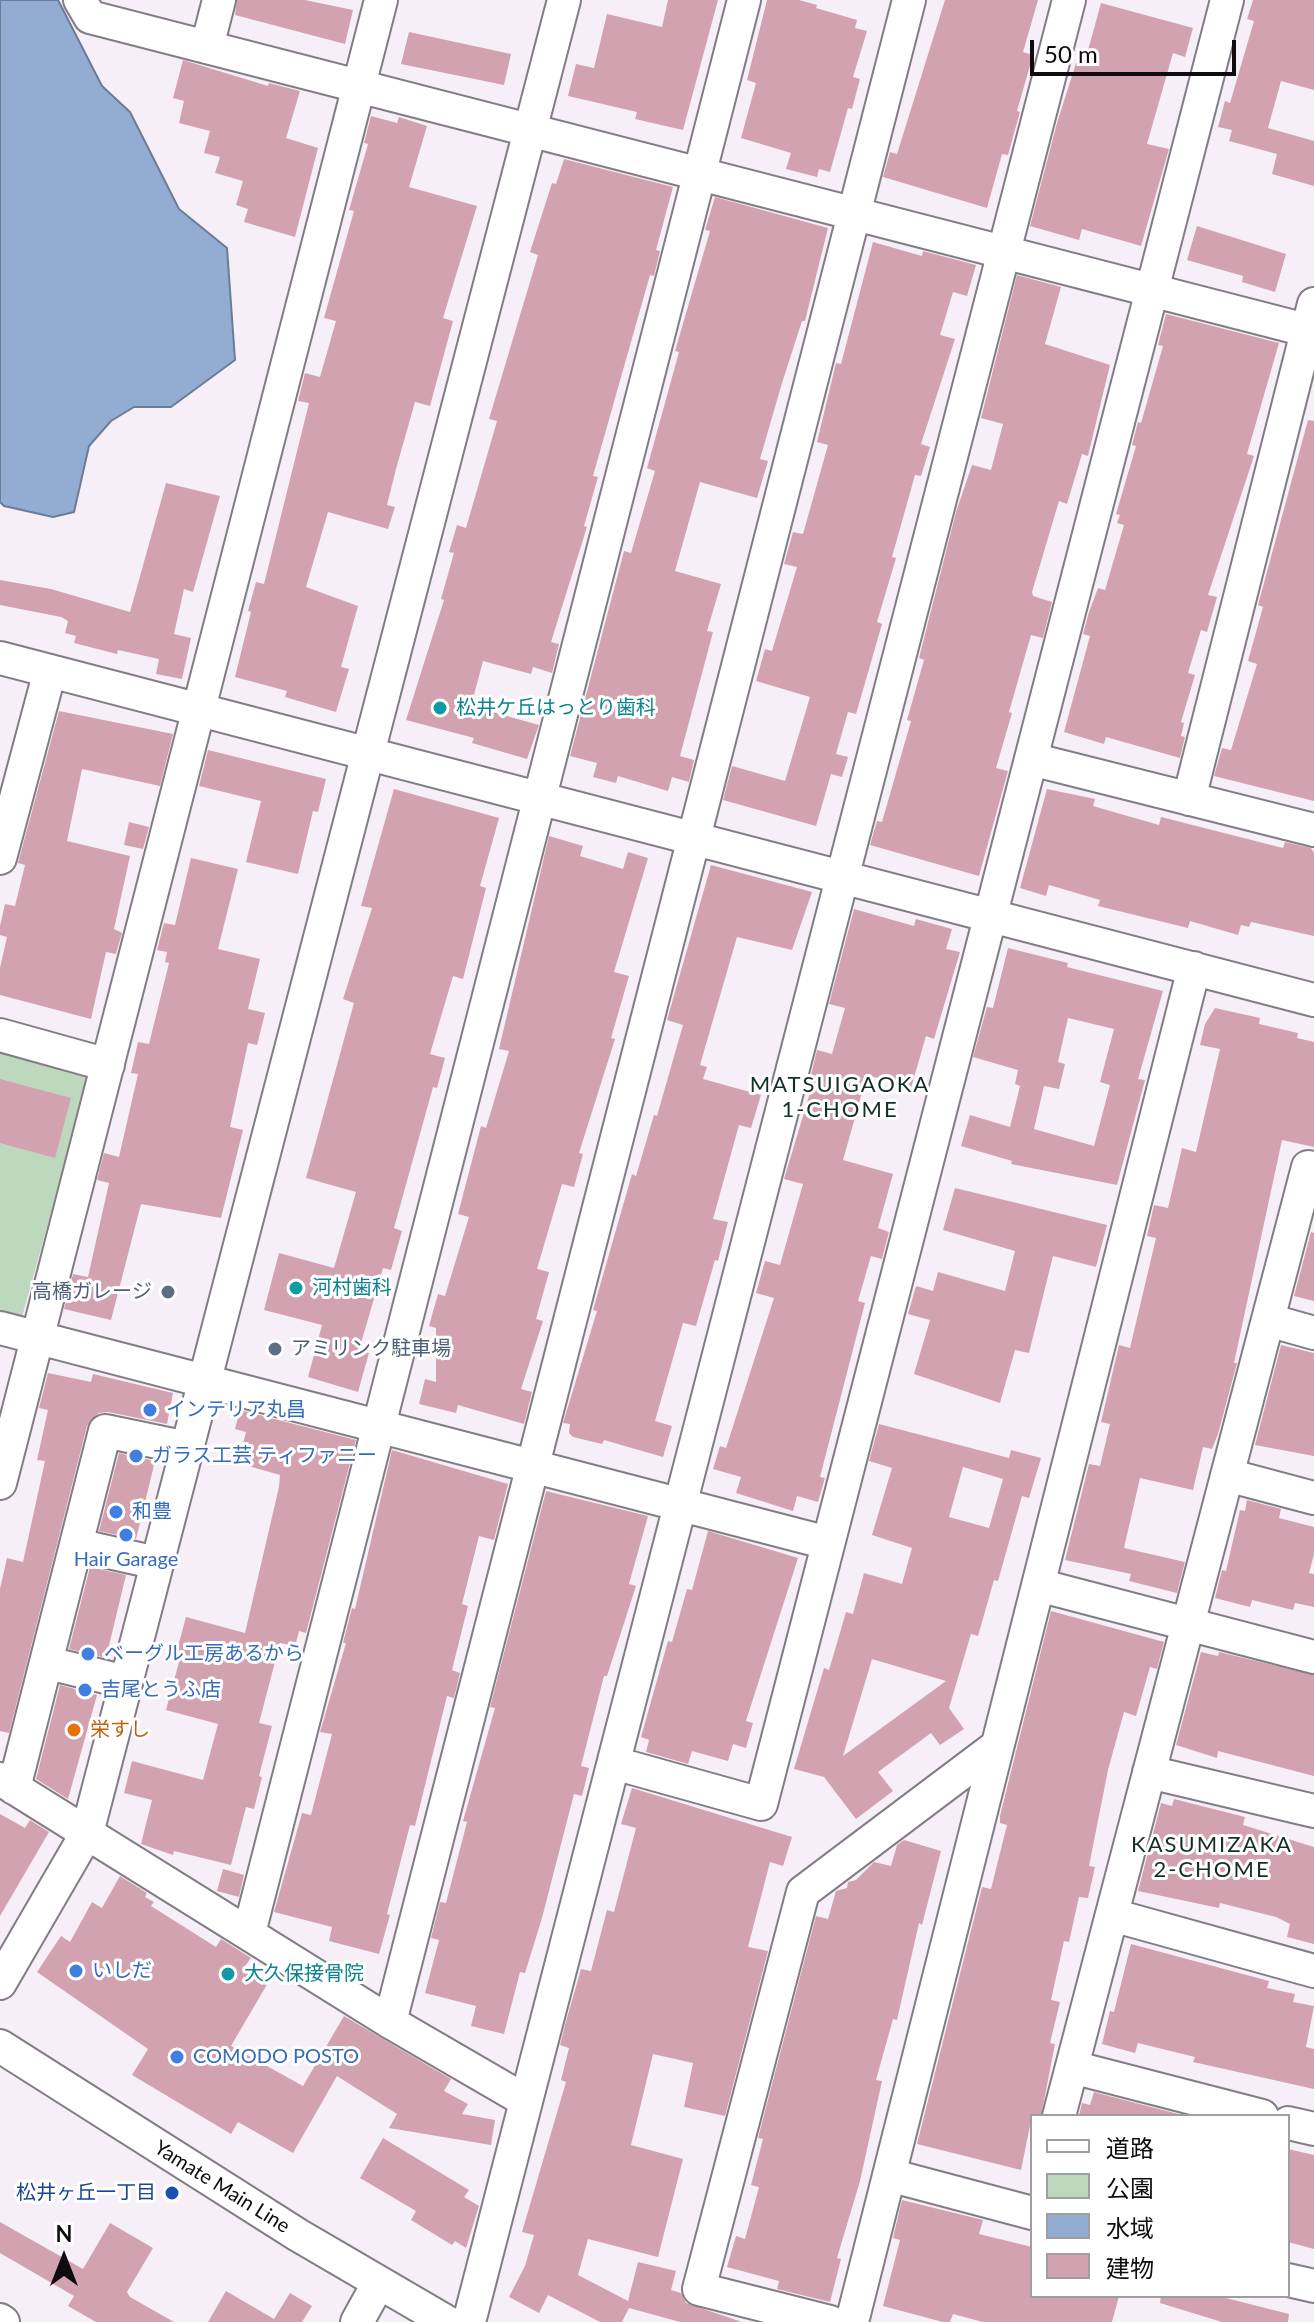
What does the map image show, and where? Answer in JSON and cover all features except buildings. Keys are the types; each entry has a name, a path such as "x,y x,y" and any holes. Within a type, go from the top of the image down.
{"street":[{"path":"80,0 90,17 1152,290 1312,322 1189,799"},
{"path":"207,47 219,0"},
{"path":"0,1483 381,0"},
{"path":"0,1983 87,1833 564,0"},
{"path":"249,1933 744,0"},
{"path":"390,2022 909,0"},
{"path":"469,2322 1069,0"},
{"path":"614,1763 761,1804 1227,0"},
{"path":"0,658 1314,1000"},
{"path":"0,858 50,671"},
{"path":"1031,759 1314,830"},
{"path":"852,2322 1194,968"},
{"path":"0,1035 108,1065"},
{"path":"1060,2114 1308,1167 1314,1168"},
{"path":"1268,1320 1314,1333"},
{"path":"0,1328 828,1543"},
{"path":"187,1448 105,1431 48,1663 7,1784 390,2022 526,2101"},
{"path":"1227,1475 1314,1498"},
{"path":"77,1545 157,1563"},
{"path":"1038,1585 1314,1657"},
{"path":"48,1663 126,1682"},
{"path":"830,2322 699,2289 803,1892 997,1746"},
{"path":"1149,1772 1314,1811"},
{"path":"1112,1915 1314,1971"},
{"name":"Yamate Main Line","path":"0,2046 378,2284 447,2322"},
{"path":"1072,2067 1254,2114"},
{"path":"1290,2123 1314,2129"},
{"path":"889,2175 1030,2212"},
{"path":"1290,2280 1314,2286"},
{"path":"357,2322 378,2284"}],"green space":[{"path":"0,1051 89,1075 21,1321 0,1315"}],"water":[{"path":"0,0 58,0 102,86 130,112 179,209 227,248 235,360 171,407 134,407 111,421 89,446 74,512 53,517 4,506 0,502"}],"place":[{"name":"松井ケ丘はっとり歯科","path":"440,708"},
{"name":"河村歯科","path":"296,1288"},
{"name":"高橋ガレージ","path":"168,1292"},
{"name":"アミリンク駐車場","path":"275,1349"},
{"name":"インテリア丸昌","path":"150,1410"},
{"name":"ガラス工芸 ティファニー","path":"136,1456"},
{"name":"和豊","path":"116,1512"},
{"name":"Hair Garage","path":"126,1535"},
{"name":"ベーグル工房あるから","path":"88,1654"},
{"name":"吉尾とうふ店","path":"85,1690"},
{"name":"栄すし","path":"74,1730"},
{"name":"いしだ","path":"76,1971"},
{"name":"大久保接骨院","path":"228,1974"},
{"name":"COMODO POSTO","path":"177,2057"},
{"name":"松井ヶ丘一丁目","path":"172,2193"}],"district":[{"name":"MATSUIGAOKA 1-CHOME","path":"840,1098"},
{"name":"KASUMIZAKA 2-CHOME","path":"1212,1858"}]}
